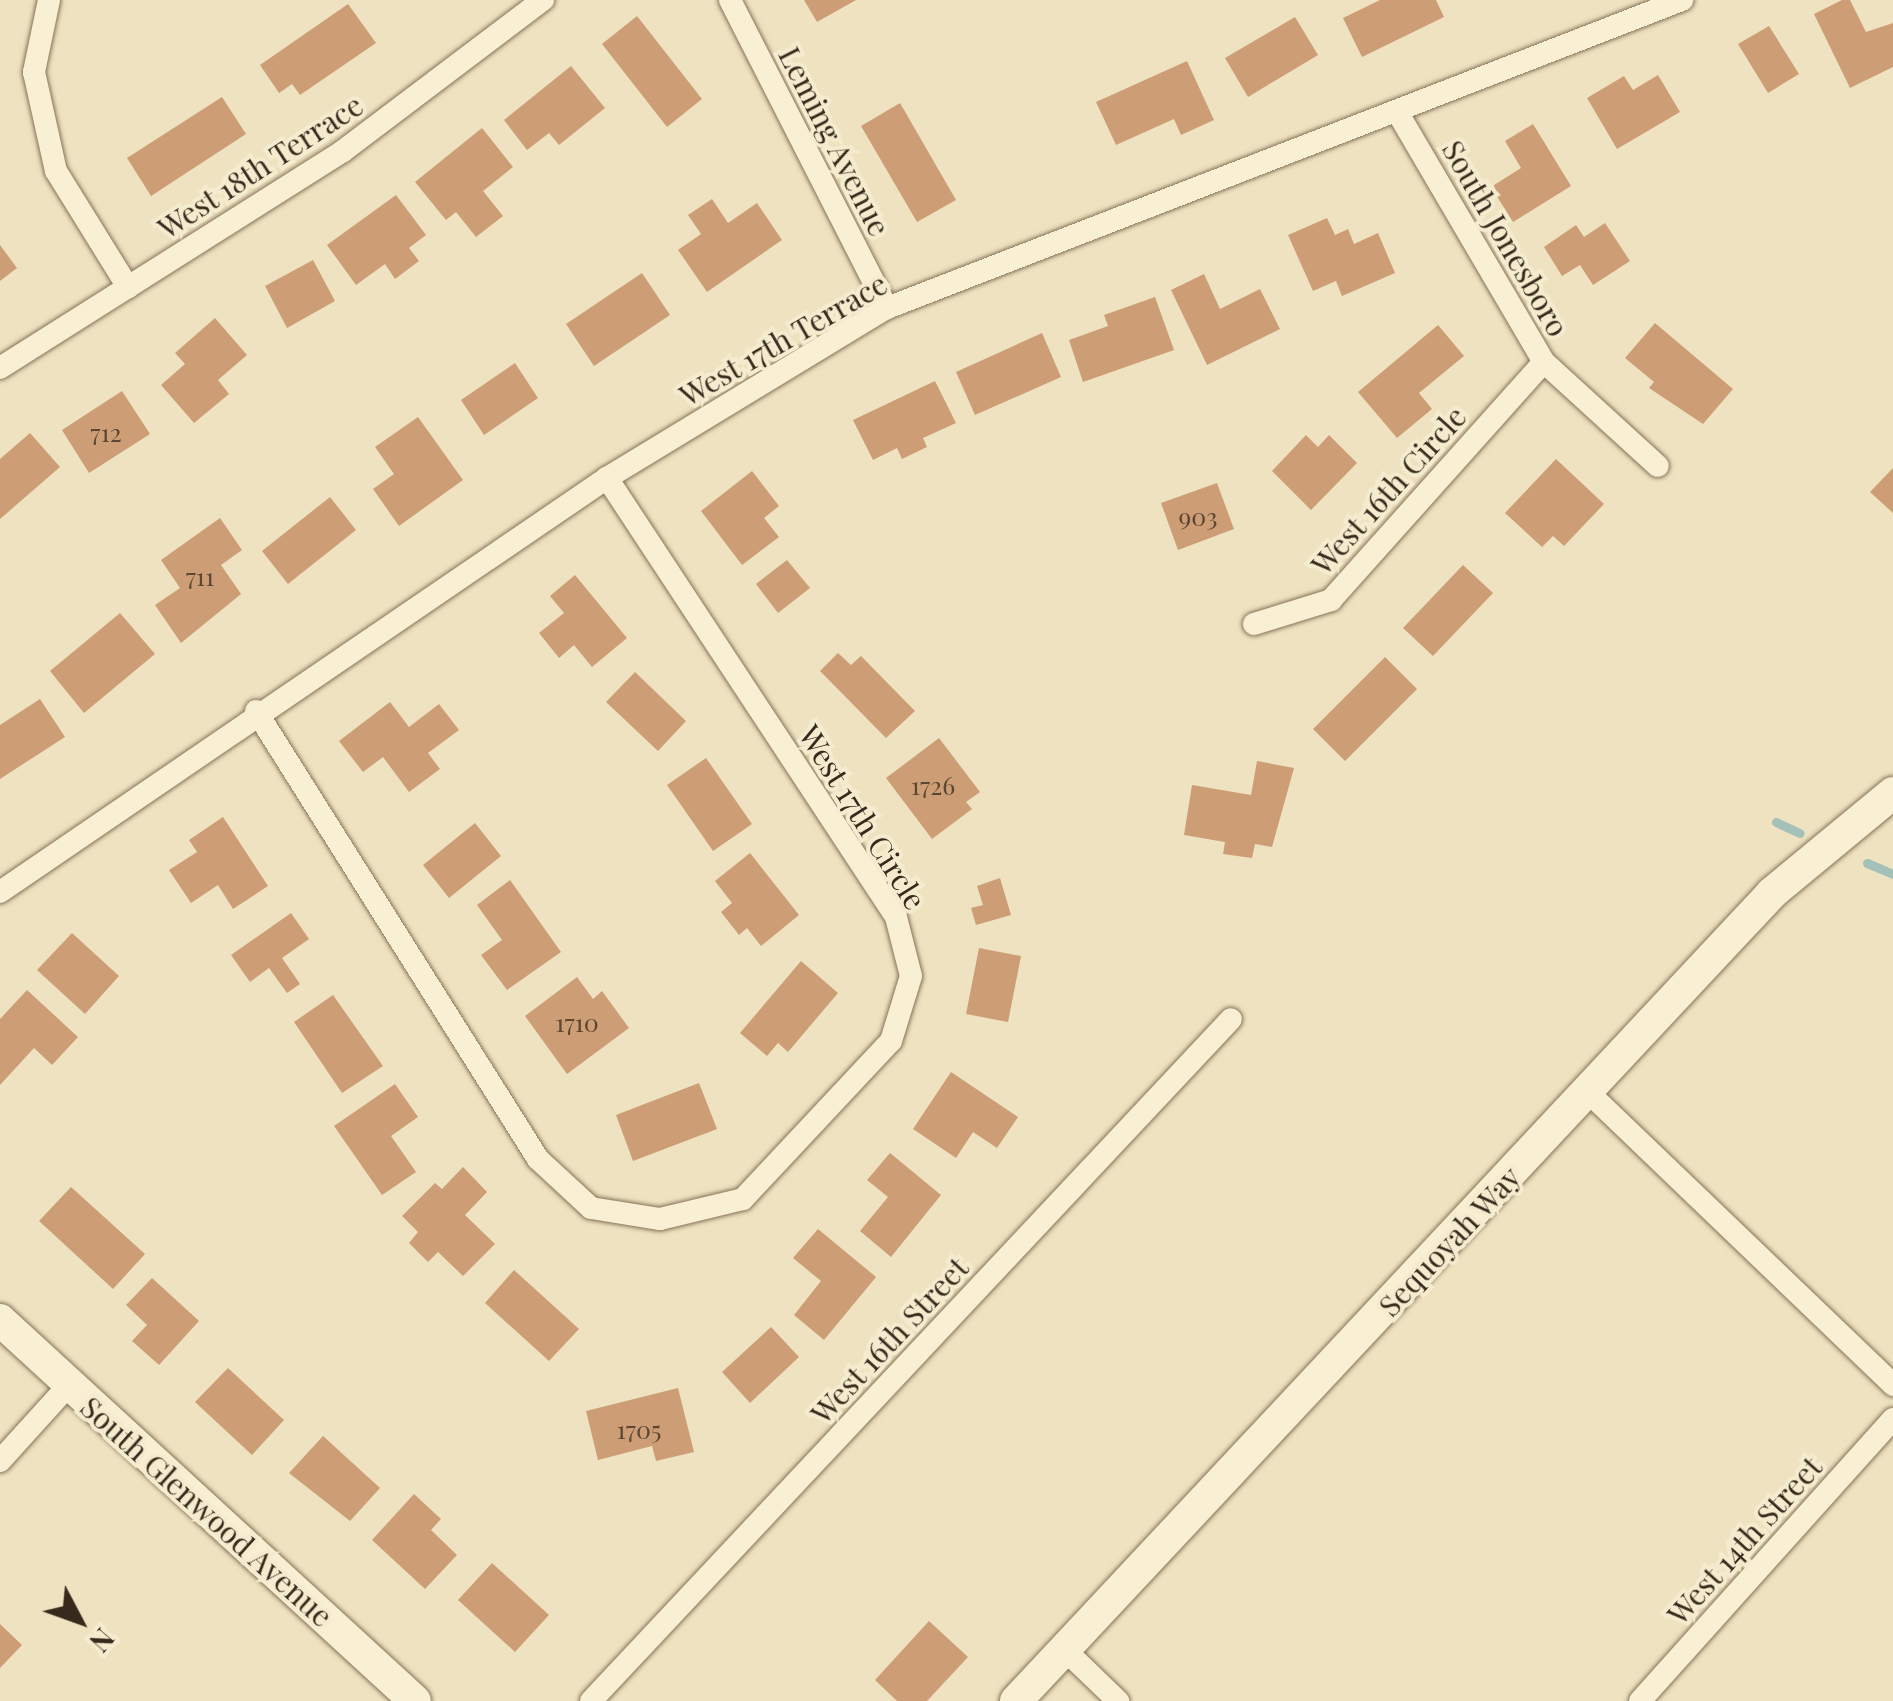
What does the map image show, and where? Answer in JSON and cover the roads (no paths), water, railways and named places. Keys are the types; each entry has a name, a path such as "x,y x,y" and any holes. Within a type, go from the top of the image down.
{"street":[{"path":"48,0 34,72 56,171 128,288"},
{"name":"West 18th Terrace","path":"0,368 343,152 543,0"},
{"name":"Leming Avenue","path":"730,0 886,308"},
{"name":"West 17th Terrace","path":"0,892 256,712 607,478 886,308 1399,114 1682,0"},
{"name":"South Jonesboro","path":"1399,114 1544,362 1658,466"},
{"name":"West 16th Circle","path":"1254,624 1331,600 1544,362"},
{"name":"West 17th Circle","path":"256,712 538,1159 591,1208 660,1219 743,1200 891,1041 911,976 896,917 607,478"},
{"name":"Sequoyah Way","path":"1016,1701 1772,893 1893,793"},
{"name":"West 16th Street","path":"591,1701 1231,1019"},
{"path":"1588,1093 1893,1385"},
{"name":"South Glenwood Avenue","path":"0,1320 416,1701"},
{"path":"0,1461 69,1384"},
{"name":"West 14th Street","path":"1640,1701 1893,1419"},
{"path":"1065,1650 1118,1701"}],"waterway":[{"path":"1776,822 1800,833"},
{"path":"1867,863 1893,874"}]}
